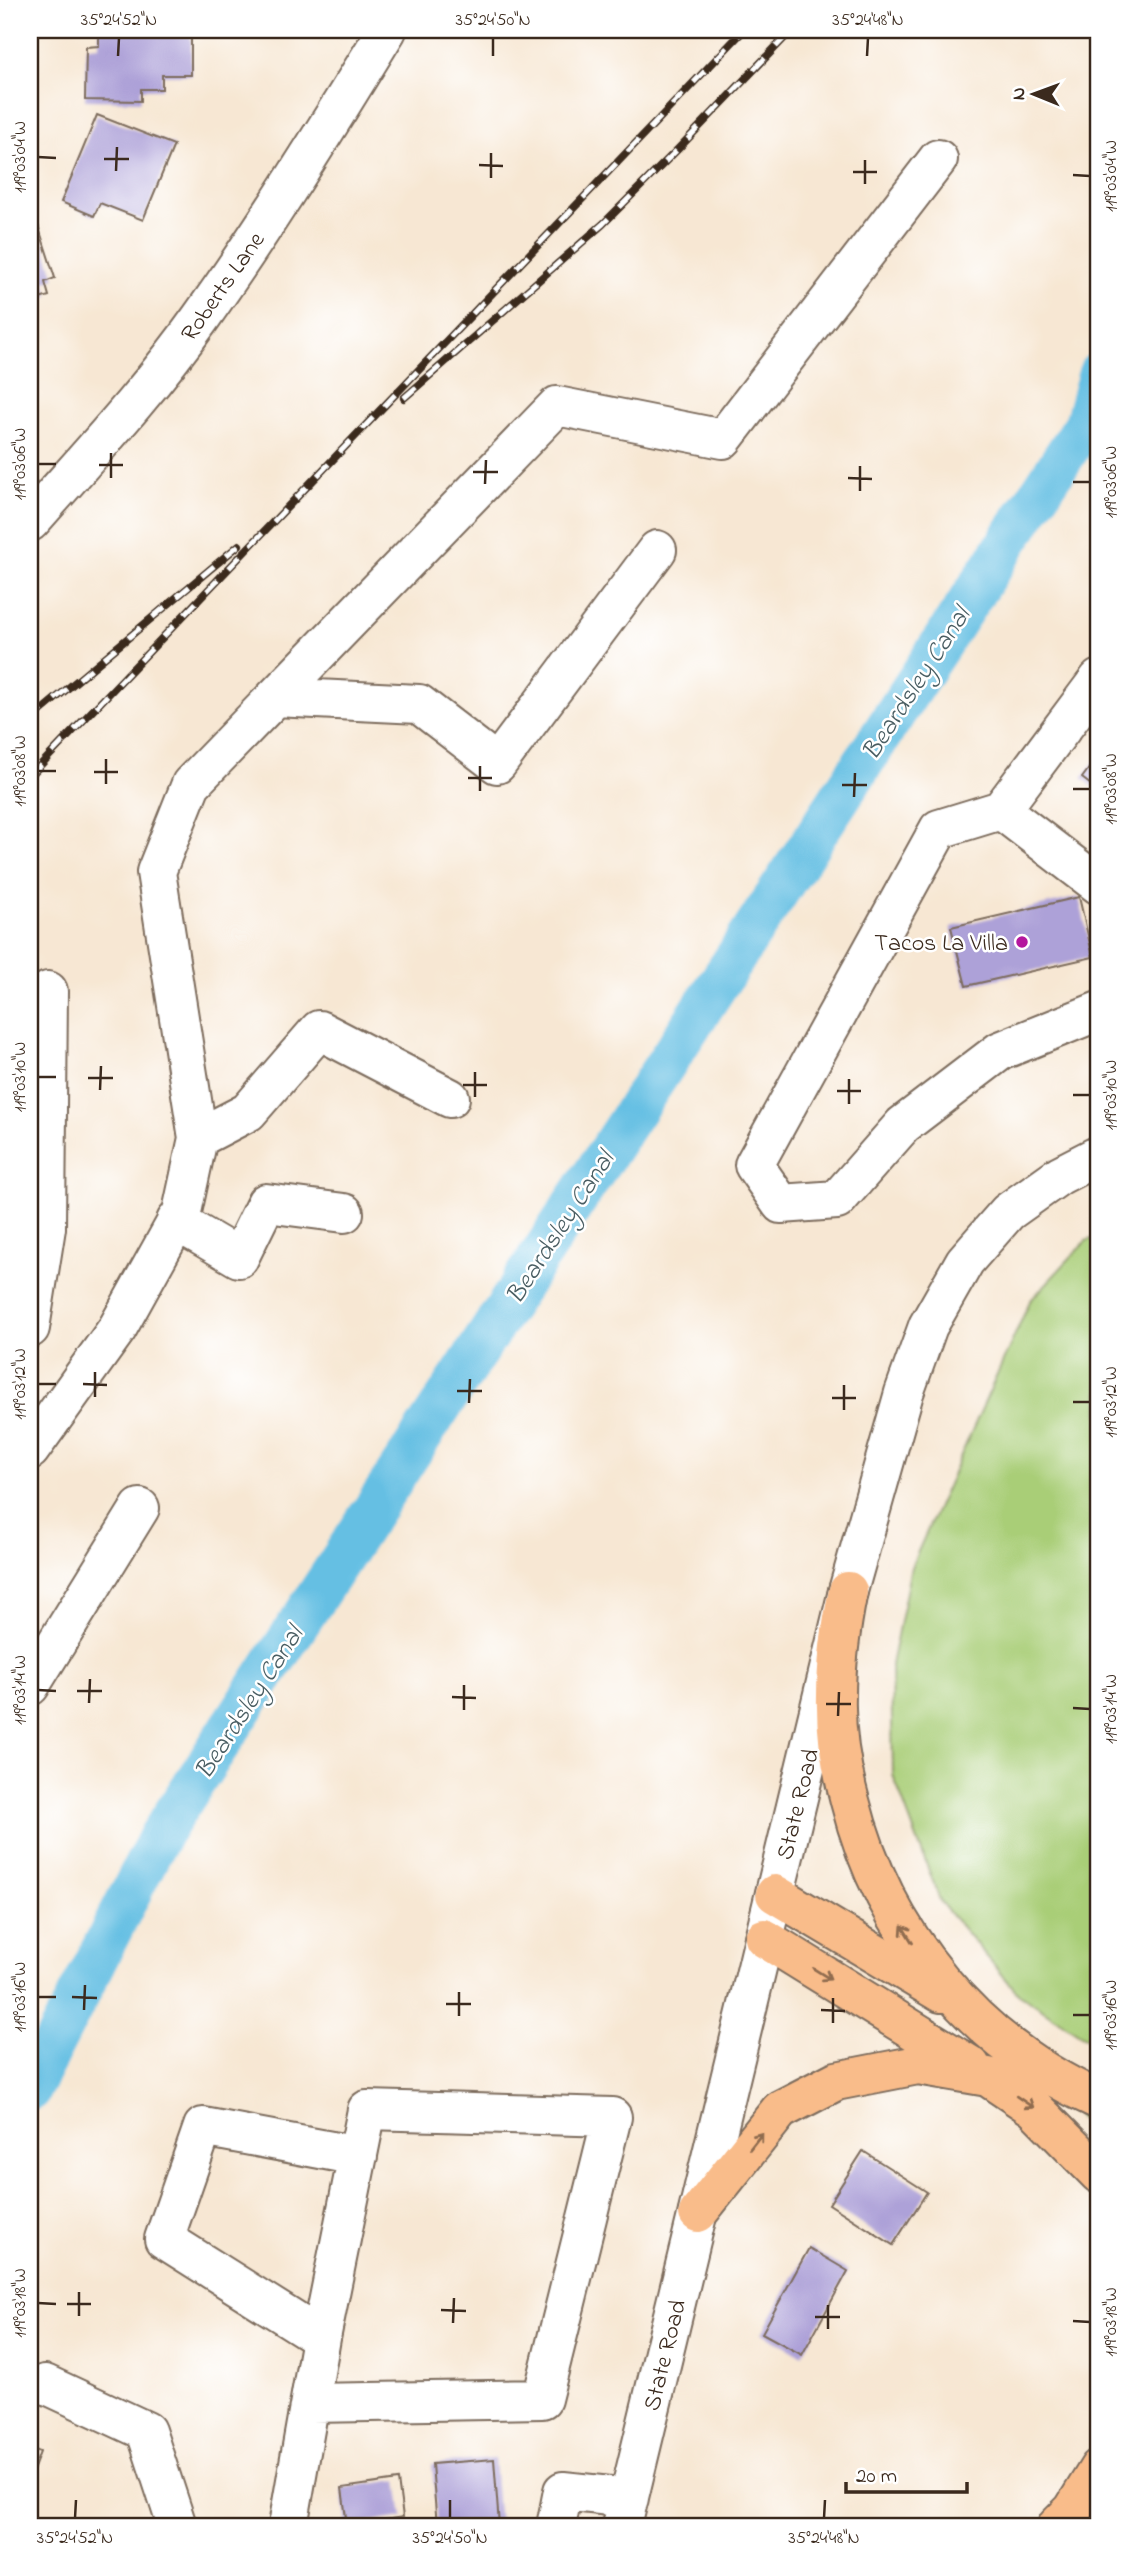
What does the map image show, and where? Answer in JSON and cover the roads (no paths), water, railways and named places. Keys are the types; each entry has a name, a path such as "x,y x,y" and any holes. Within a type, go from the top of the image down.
{"highway":[{"path":"848,1591 839,1637 835,1699 842,1768 859,1836 886,1900 923,1960 964,2007 1016,2052 1075,2089 1099,2100"},
{"path":"775,1894 964,2007"},
{"path":"764,1938 1034,2108 1099,2174"},
{"path":"698,2213 780,2110 836,2081 918,2065 988,2077"},
{"path":"1057,2526 1073,2510 1099,2468"}],"street":[{"name":"Roberts Lane","path":"30,522 127,412 199,321 287,193 387,30"},
{"path":"30,1449 117,1329 182,1212 198,1138 156,872 191,784 557,406 723,439 938,159"},
{"path":"275,697 419,704 497,764 657,550"},
{"path":"1099,680 1001,810 939,829 754,1165 781,1204 837,1200 903,1125 1000,1051 1099,1011"},
{"path":"1001,810 1099,884"},
{"path":"30,1328 46,1228 48,991"},
{"path":"198,1138 248,1112 319,1030 450,1098"},
{"name":"State Road","path":"626,2512 848,1591 904,1393 928,1326 965,1261 1008,1212 1060,1175 1099,1155"},
{"path":"176,1222 239,1258 266,1203 344,1213"},
{"path":"30,1686 140,1508"},
{"path":"288,2526 312,2403 321,2337 367,2110 612,2117 542,2399 312,2403"},
{"path":"321,2337 164,2239 203,2127 358,2155"},
{"path":"45,2384 146,2431 177,2526"},
{"path":"556,2526 563,2491 626,2512"}],"waterway":[{"name":"Beardsley Canal","path":"30,2090 160,1835 1085,424 1099,373"}],"railway":[{"path":"30,776 744,30"},
{"path":"404,398 603,224 792,30"},
{"path":"30,720 239,545"}],"place":[{"name":"Tacos La Villa","path":"1022,942"}]}
